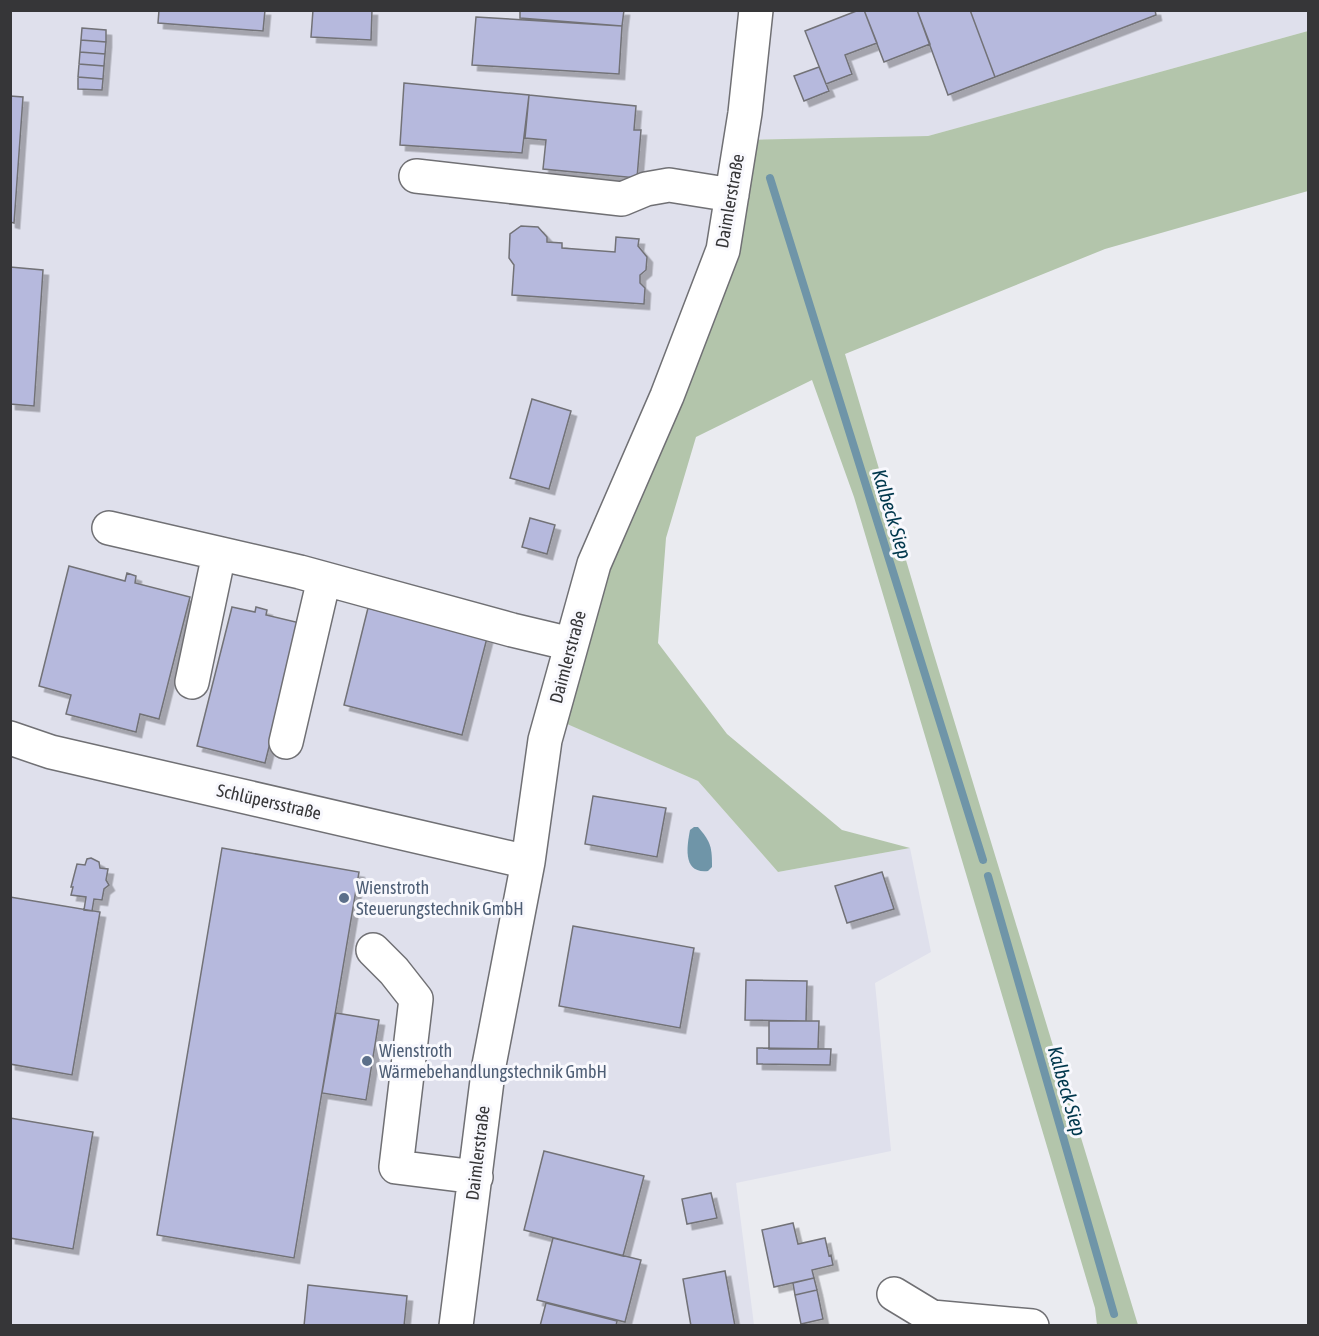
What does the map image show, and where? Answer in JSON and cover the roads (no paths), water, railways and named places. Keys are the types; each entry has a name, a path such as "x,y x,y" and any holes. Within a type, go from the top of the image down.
{"street":[{"name":"Daimlerstraße","path":"456,1326 489,1065 528,862 545,740 594,564 667,396 723,250 746,113 756,10"},
{"path":"416,176 622,199 646,189 669,185 732,195"},
{"path":"109,528 324,579 571,644"},
{"path":"192,682 219,554"},
{"path":"286,742 324,579"},
{"name":"Schlüpersstraße","path":"10,738 51,752 528,862"},
{"path":"373,950 417,999 396,1167 476,1177"},
{"path":"894,1294 932,1317 1032,1326"}],"water":[{"path":"698,827 710,845 712,867 708,871 694,868 688,858 690,830"}],"waterway":[{"name":"Kalbeck Siep","path":"770,178 983,860"},
{"name":"Kalbeck Siep","path":"988,876 1114,1314"}],"place":[{"name":"Wienstroth Steuerungstechnik GmbH","path":"344,898"},
{"name":"Wienstroth Wärmebehandlungstechnik GmbH","path":"367,1061"}]}
